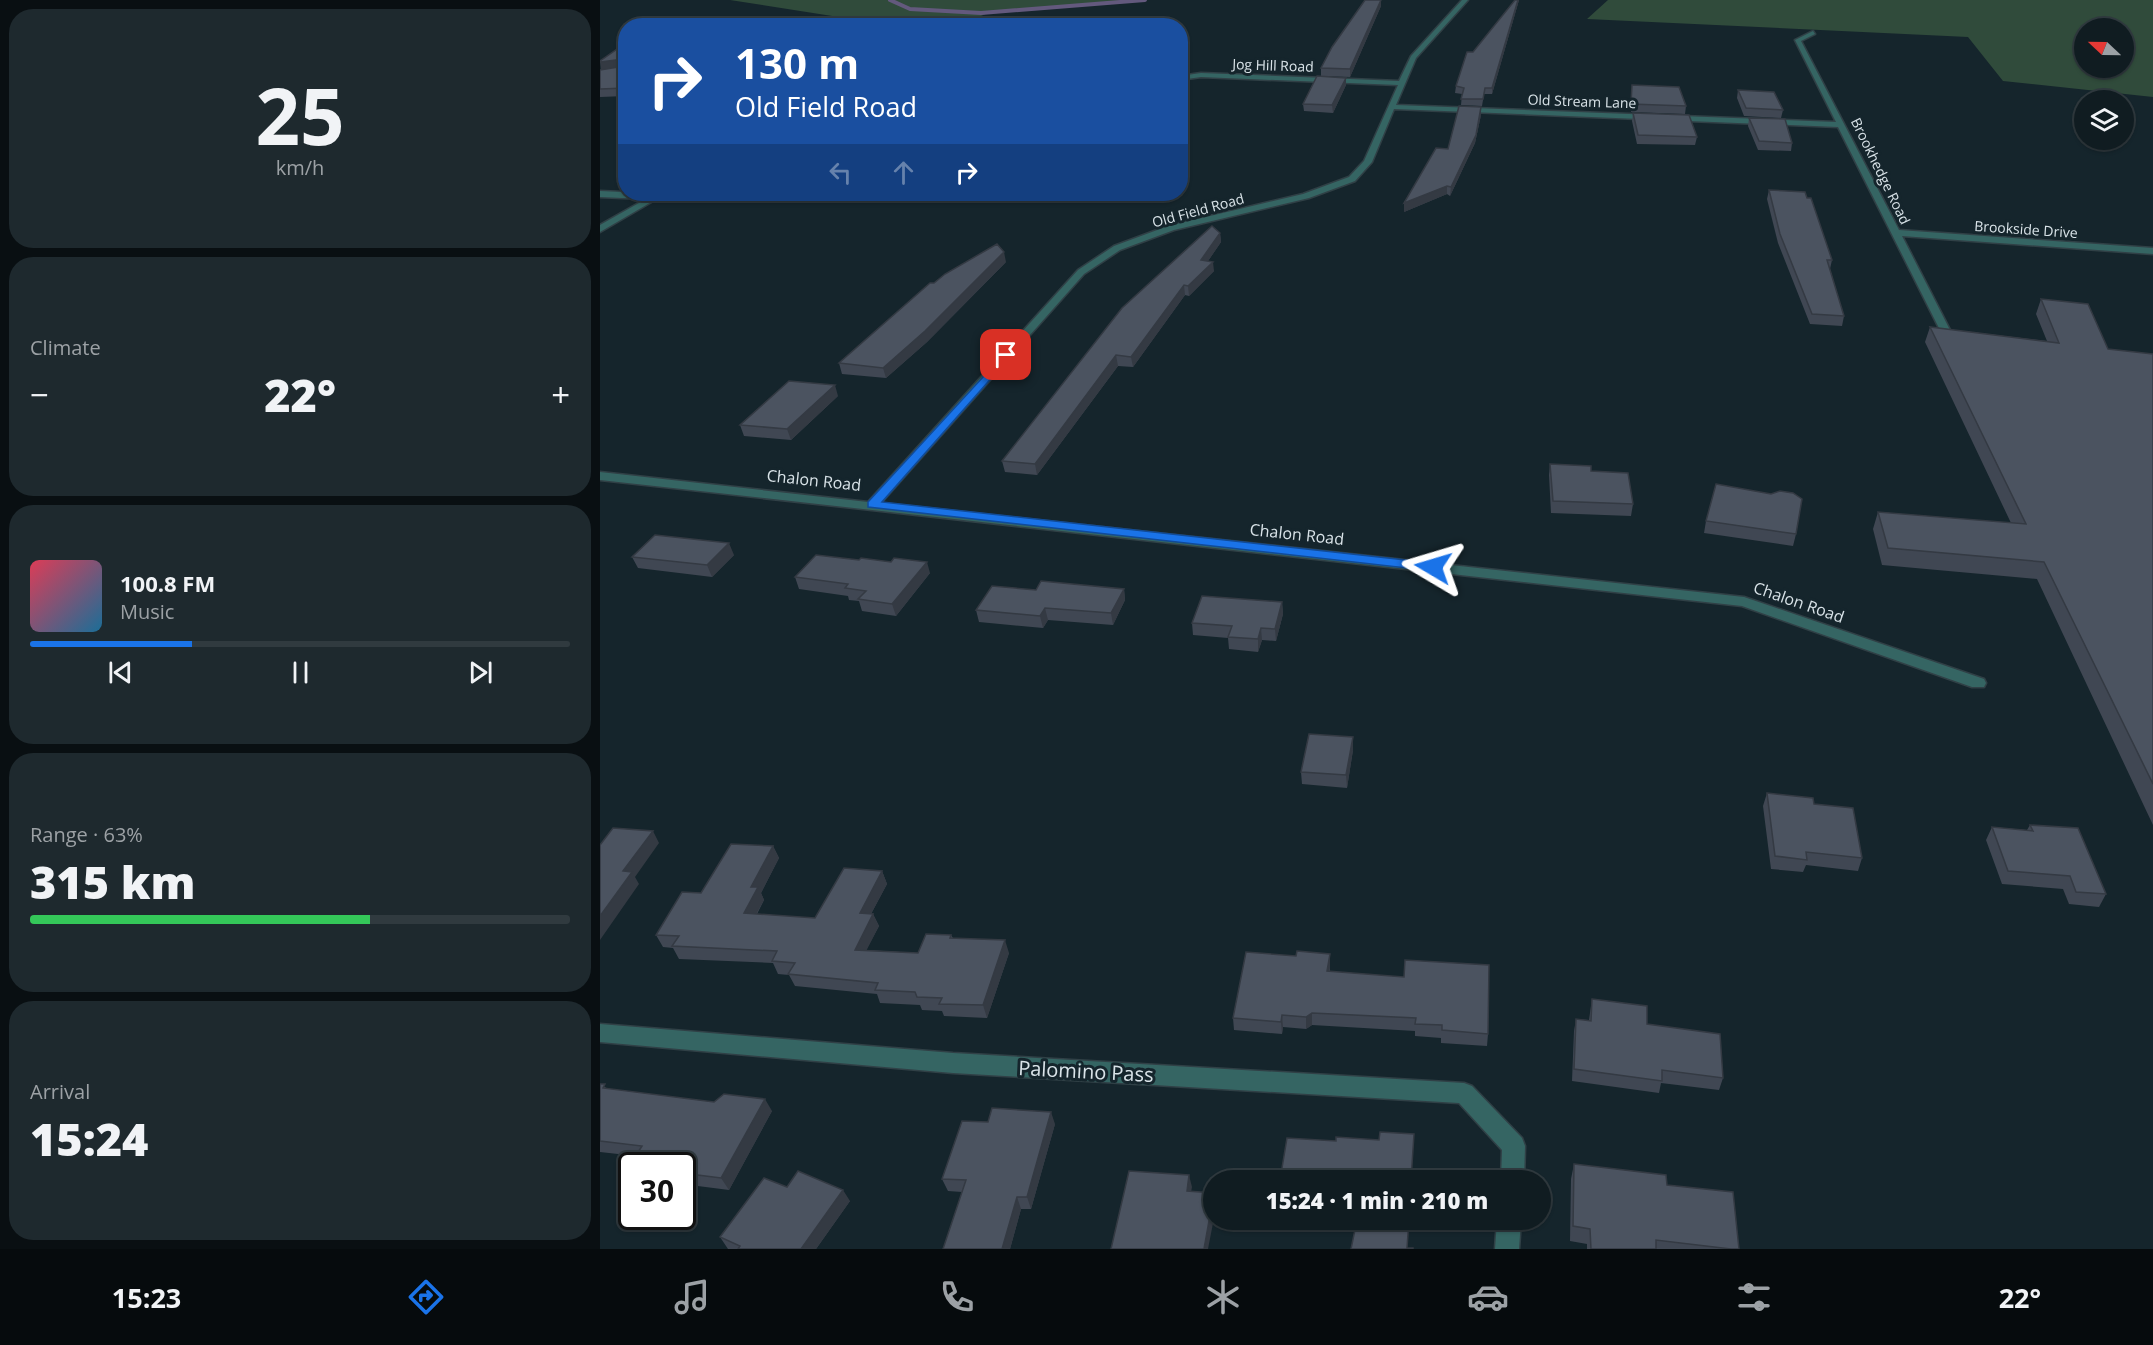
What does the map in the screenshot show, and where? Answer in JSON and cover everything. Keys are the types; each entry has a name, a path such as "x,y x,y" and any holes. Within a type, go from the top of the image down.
{"street":[{"name":"Old Field Road","path":"873,504 1081,272 1117,249 1171,228 1306,196 1352,179 1368,162 1413,57 1465,0"},
{"name":"Brookhedge Road","path":"1813,33 1798,40 1945,330"},
{"name":"Jog Hill Road","path":"1188,77 1201,75 1400,83"},
{"name":"Old Stream Lane","path":"1391,107 1843,125"},
{"path":"600,194 618,194"},
{"path":"600,229 648,201"},
{"name":"Brookside Drive","path":"1897,233 2153,251"},
{"name":"Chalon Road","path":"600,476 873,504 1744,602 1978,683"},
{"name":"Palomino Pass","path":"600,1033 953,1063 1464,1093 1515,1146 1513,1170"},
{"path":"1506,1249 1508,1230"}],"green space":[{"path":"730,0 1141,0 988,13 976,18 845,18"},
{"path":"1608,0 2153,0 2153,97 2134,95 2134,90 2087,90 2003,81 1968,37 1587,19"}],"building":[{"path":"1365,0 1381,0 1350,69 1321,68 1332,47"},
{"path":"1515,0 1518,0 1492,88 1485,88 1483,99 1461,99 1464,88 1456,86 1467,52 1473,52"},
{"path":"618,49 618,60 600,61"},
{"path":"618,67 618,88 600,89 600,70"},
{"path":"1317,76 1346,78 1332,105 1303,104"},
{"path":"1632,85 1679,87 1686,106 1631,104"},
{"path":"1738,90 1774,92 1783,110 1746,108"},
{"path":"1459,106 1481,107 1476,135 1451,187 1447,186 1404,203 1436,148 1448,149"},
{"path":"1633,113 1689,115 1697,137 1638,135"},
{"path":"1749,118 1785,119 1792,143 1759,141"},
{"path":"1769,190 1805,192 1807,198 1811,198 1832,260 1827,260 1844,316 1812,314 1780,234"},
{"path":"1212,226 1220,233 1201,260 1213,262 1188,286 1184,285 1131,357 1116,355 1035,464 1002,461 1122,308"},
{"path":"997,244 1004,252 925,331 883,368 839,363 930,283 934,283 945,274"},
{"path":"2041,299 2088,304 2108,349 2153,354 2153,784 2044,562 1888,548 1878,512 2026,524 1930,327 2059,343"},
{"path":"789,381 835,385 787,429 740,425"},
{"path":"1550,464 1591,466 1591,471 1628,473 1633,504 1553,501"},
{"path":"1716,484 1771,494 1780,491 1793,493 1802,499 1796,534 1706,521"},
{"path":"655,535 729,543 707,565 632,557"},
{"path":"816,555 859,560 861,558 891,562 894,558 927,562 892,604 858,599 866,591 845,588 848,584 795,577"},
{"path":"1041,581 1124,589 1111,613 1045,608 1040,616 976,610 992,586 1036,590"},
{"path":"1202,596 1282,602 1275,629 1261,628 1258,639 1228,637 1232,626 1192,623"},
{"path":"1309,734 1353,737 1346,775 1301,772"},
{"path":"1767,793 1813,798 1814,804 1853,808 1862,858 1806,852 1807,860 1775,856"},
{"path":"2030,825 2078,828 2106,894 2076,892 2070,876 2008,871 1992,827 2033,831"},
{"path":"613,828 653,831 623,871 632,872 600,916 600,845"},
{"path":"731,844 773,846 751,887 758,887 744,913 815,918 844,868 882,871 860,913 873,914 855,950 918,953 926,934 951,935 950,938 1005,940 983,1005 939,1004 942,998 917,997 915,992 875,990 878,983 788,974 795,963 772,961 777,951 672,946 679,936 656,935 682,892 701,893"},
{"path":"1297,951 1330,954 1327,971 1404,977 1405,960 1489,965 1488,1034 1442,1030 1442,1025 1415,1024 1416,1018 1312,1013 1306,1017 1282,1015 1281,1022 1233,1018 1246,952 1296,956"},
{"path":"1592,999 1647,1006 1647,1024 1720,1034 1723,1078 1662,1070 1662,1081 1574,1069 1576,1019 1591,1021"},
{"path":"600,1084 605,1084 603,1088 714,1102 724,1094 765,1099 721,1178 696,1175 696,1152 638,1152 642,1146 600,1141"},
{"path":"992,1108 1051,1112 1027,1197 1017,1197 1002,1249 943,1249 966,1180 942,1179 962,1121 988,1122"},
{"path":"1380,1132 1414,1134 1412,1170 1282,1170 1287,1138 1336,1141 1336,1137 1379,1140"},
{"path":"1574,1164 1666,1175 1667,1185 1733,1192 1739,1249 1656,1240 1656,1249 1591,1249 1590,1229 1573,1226"},
{"path":"798,1171 843,1190 801,1249 738,1249 740,1246 720,1237 764,1178 787,1187"},
{"path":"1129,1171 1189,1175 1187,1191 1203,1192 1203,1230 1207,1230 1204,1249 1111,1249"},
{"path":"1355,1230 1408,1230 1407,1248 1413,1248 1413,1249 1351,1249"}],"waterway":[{"path":"890,0 910,9 981,13 1145,0"}],"route":[{"path":"1006,355 873,504 1433,567"}]}
